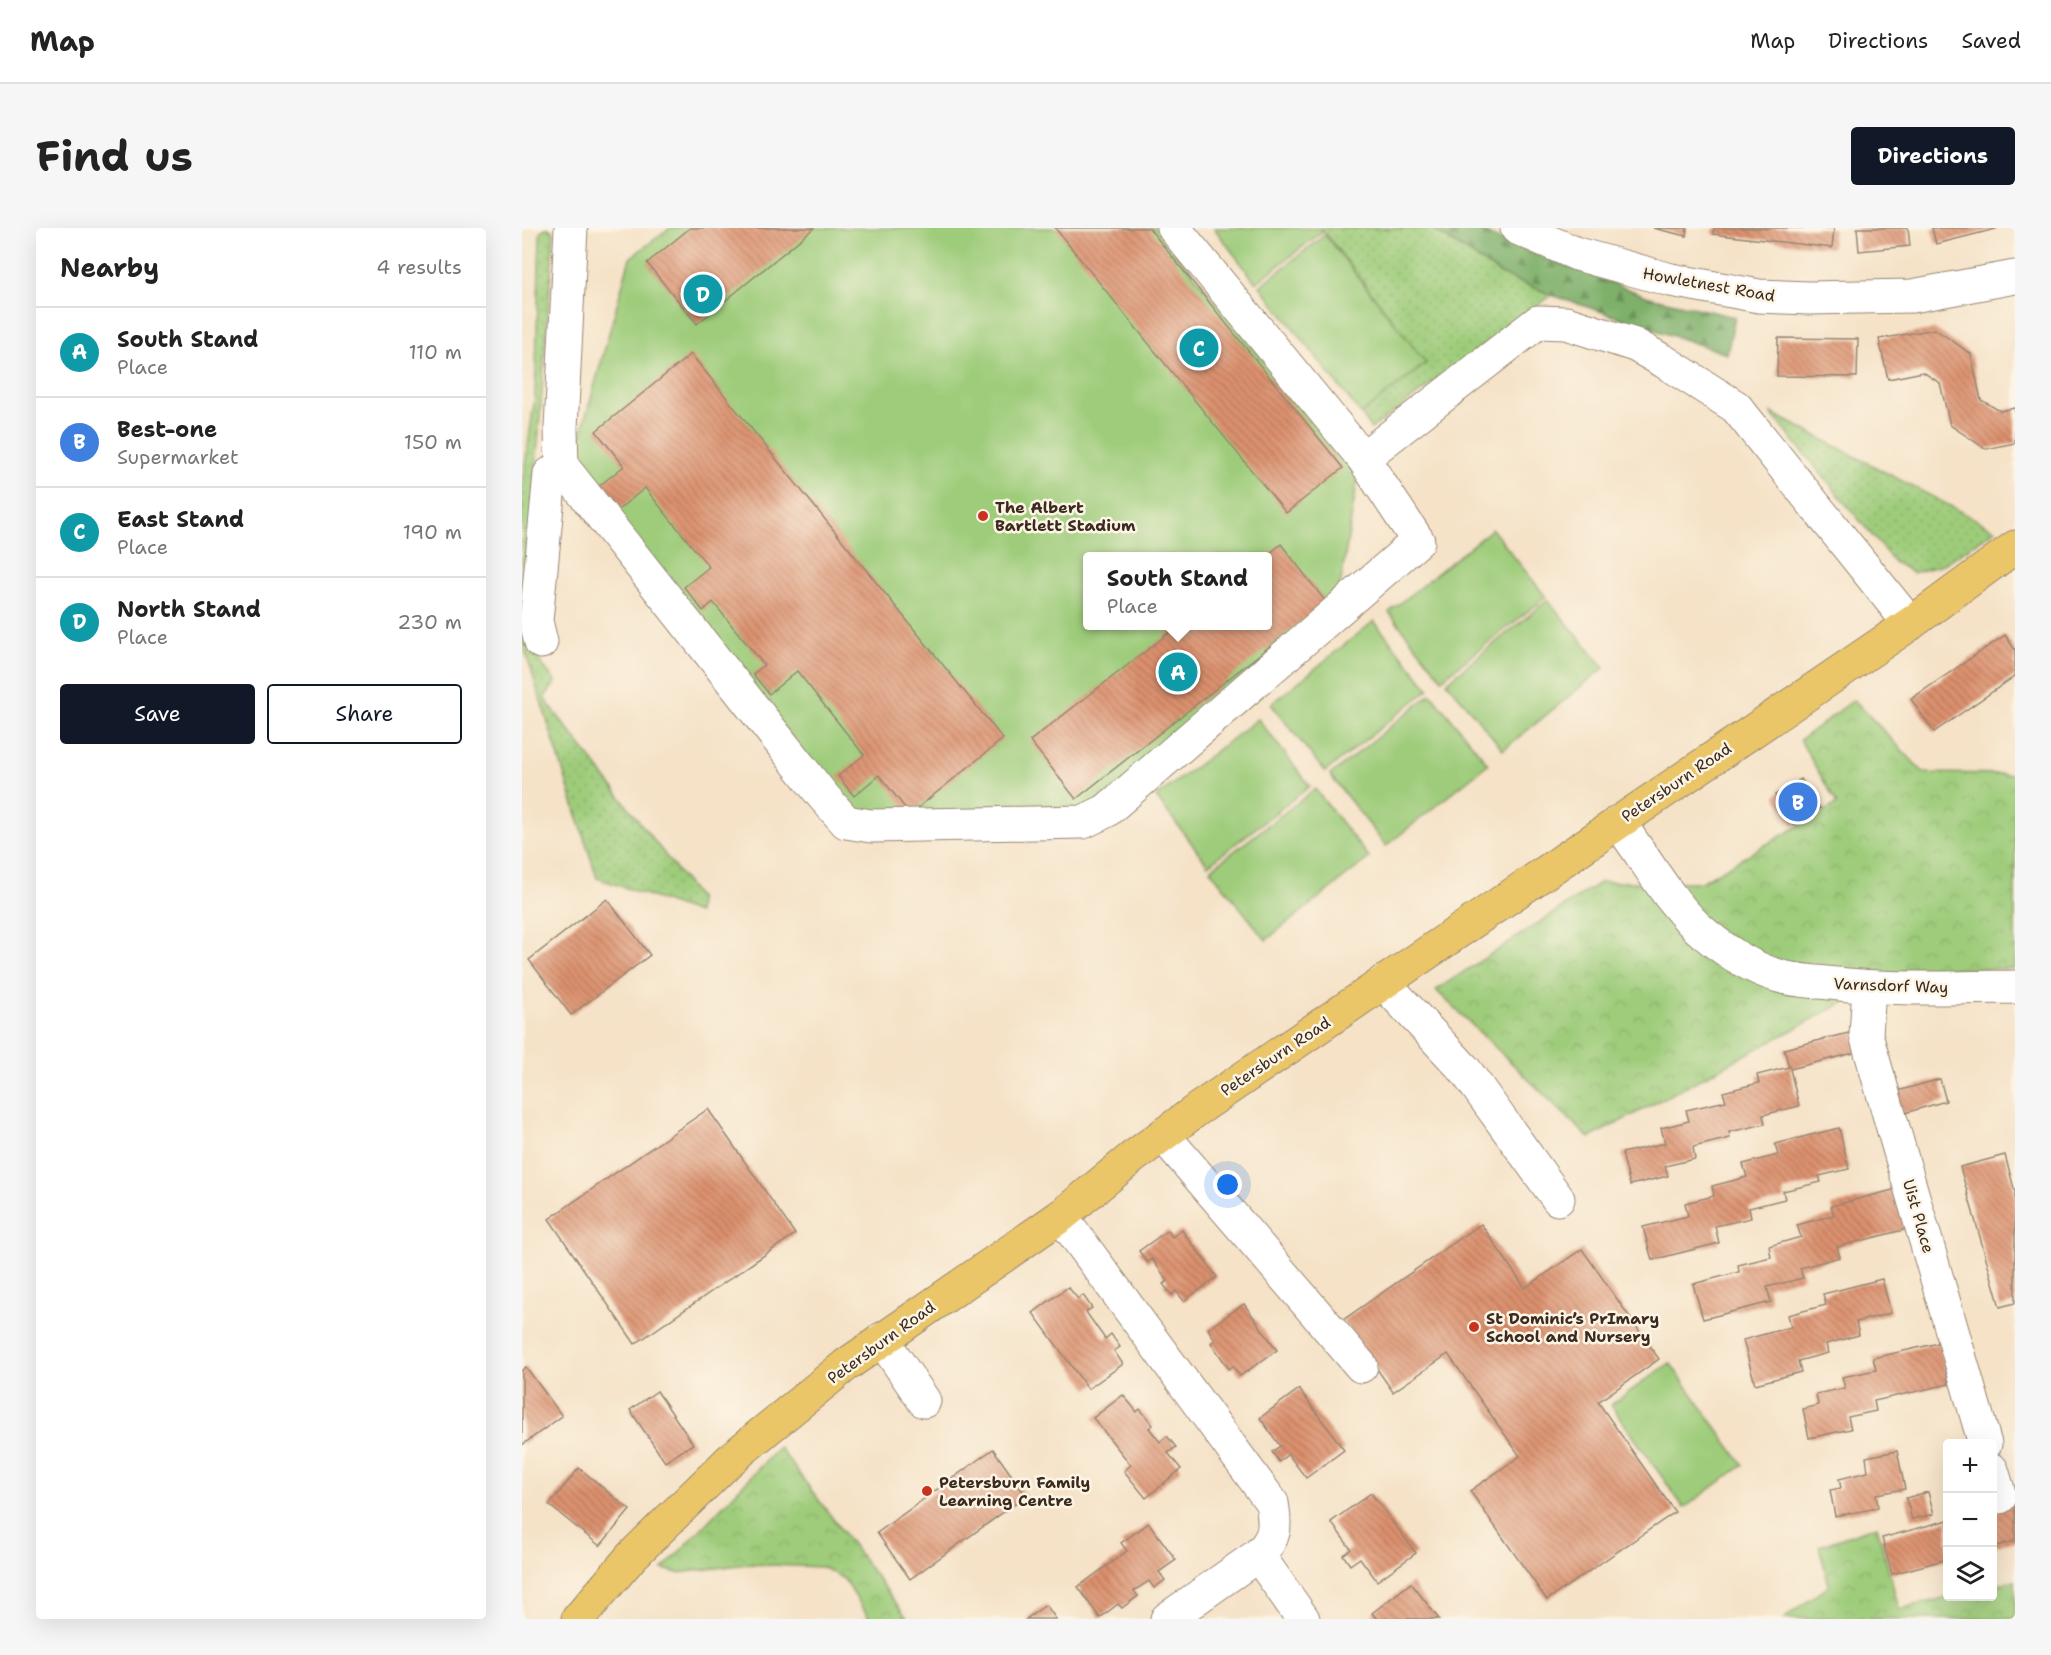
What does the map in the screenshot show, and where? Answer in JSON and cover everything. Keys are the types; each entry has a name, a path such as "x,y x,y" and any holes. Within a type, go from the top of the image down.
{"main road":[{"name":"Petersburn Road","path":"578,1619 632,1556 730,1460 846,1365 1061,1215 1132,1157 1163,1135 1383,982 1910,624 2015,547"}],"street":[{"path":"571,228 561,428 562,466 823,796 846,822 872,826 1083,822 1106,811 1418,541 1363,458 1174,228"},
{"name":"Howletnest Road","path":"1517,228 1577,254 1671,280 1759,296 1809,298 1912,296 2015,277"},
{"path":"1363,458 1538,322 1566,323 1635,345 1736,408 1910,624"},
{"path":"542,642 536,621 550,474 562,466"},
{"name":"Varnsdorf Way","path":"1617,822 1697,927 1752,966 1778,976 1869,988 2015,987"},
{"path":"1383,982 1465,1070 1558,1199"},
{"name":"Uist Place","path":"1869,988 1866,1035 1984,1439"},
{"path":"1163,1135 1361,1366"},
{"path":"1061,1215 1272,1503 1274,1531 1269,1545 1167,1619"},
{"path":"882,1339 924,1401"},
{"path":"1258,1555 1303,1619"}],"green space":[{"path":"545,228 549,228 554,233 529,561 528,634 536,657 556,682 544,698 699,899 698,913 597,878 522,641 522,485 535,397 540,233"},
{"name":"The Albert Bartlett Stadium","path":"670,228 1156,228 1358,476 1337,606 1084,814 855,819 573,463 630,258"},
{"path":"1214,228 1321,228 1323,231 1256,283"},
{"path":"1321,228 1431,228 1501,274 1552,295 1371,429 1361,414 1426,363"},
{"path":"1431,228 1474,228 1532,253 1649,297 1735,317 1727,354 1552,295 1501,274"},
{"path":"1325,235 1426,363 1361,414 1260,286"},
{"path":"1770,412 1996,530 1942,565 1913,573 1894,562"},
{"path":"1492,529 1546,597 1442,679 1389,612"},
{"path":"1548,600 1604,668 1503,750 1447,682"},
{"path":"1374,621 1429,689 1325,772 1271,704"},
{"path":"1431,694 1488,764 1386,846 1330,775"},
{"path":"1854,700 1924,773 2015,774 2015,969 1909,968 1589,1138 1436,990 1601,882 1701,882 1837,804 1800,740"},
{"path":"1258,719 1310,786 1208,865 1156,797"},
{"path":"1315,789 1369,858 1266,940 1210,870"},
{"path":"1670,1363 1743,1465 1684,1508 1611,1405"},
{"path":"779,1447 908,1619 870,1619 844,1579 822,1567 747,1564 678,1573 663,1569"},
{"path":"1877,1526 1899,1609 1943,1598 1943,1601 1997,1601 1997,1585 2015,1580 2015,1619 1784,1619 1829,1585 1819,1546"}],"building":[{"path":"690,228 814,228 697,324 647,263"},
{"path":"1055,228 1149,228 1343,468 1286,513"},
{"path":"1653,228 1687,228 1686,236"},
{"path":"1714,228 1834,228 1832,248 1713,234"},
{"path":"1857,228 1908,228 1910,246 1859,251"},
{"path":"1932,228 1996,228 1996,229 1936,244"},
{"path":"1935,329 1971,354 1981,400 2000,411 2015,408 2015,443 1986,449 1950,425 1940,383 1923,372 1888,379 1879,339"},
{"path":"1778,338 1858,339 1857,377 1777,376"},
{"path":"691,354 1003,739 910,814 879,775 854,796 838,776 864,755 797,671 769,694 753,674 764,665 713,602 703,611 684,587 709,567 645,488 618,510 599,486 624,466 596,431"},
{"path":"1281,544 1326,602 1076,799 1030,741 1173,630 1272,630 1272,552"},
{"path":"2005,635 2015,650 2015,676 1934,732 1911,699"},
{"path":"1801,779 1820,808 1794,825 1775,795"},
{"path":"607,899 650,955 571,1015 529,960"},
{"path":"1853,1032 1858,1052 1790,1069 1799,1106 1763,1115 1765,1124 1729,1132 1730,1138 1693,1147 1695,1159 1665,1166 1668,1176 1630,1185 1622,1153 1665,1143 1661,1128 1689,1121 1686,1110 1726,1101 1723,1092 1759,1083 1757,1075 1789,1067 1784,1049"},
{"path":"1940,1079 1946,1101 1901,1114 1894,1092"},
{"path":"708,1109 795,1234 635,1344 549,1219"},
{"path":"1839,1128 1849,1169 1819,1176 1821,1182 1783,1191 1785,1199 1749,1208 1751,1218 1715,1226 1719,1243 1652,1260 1643,1227 1688,1216 1685,1203 1714,1196 1712,1186 1747,1177 1743,1164 1778,1155 1775,1144"},
{"path":"2005,1155 2015,1192 2015,1303 2000,1307 1960,1167"},
{"path":"1897,1189 1907,1229 1837,1247 1840,1257 1800,1268 1803,1278 1767,1287 1771,1302 1703,1319 1693,1284 1739,1272 1738,1265 1771,1257 1769,1246 1801,1237 1797,1225 1834,1215 1831,1206"},
{"path":"1481,1224 1525,1288 1582,1249 1659,1359 1598,1402 1675,1512 1547,1600 1470,1491 1520,1456 1448,1354 1393,1392 1343,1320"},
{"path":"1168,1230 1172,1237 1182,1230 1217,1277 1184,1301 1176,1291 1172,1295 1163,1284 1168,1281 1152,1259 1147,1262 1139,1251"},
{"path":"1882,1279 1891,1313 1856,1322 1859,1335 1826,1344 1828,1353 1798,1361 1801,1372 1755,1384 1743,1340 1791,1327 1788,1315 1826,1305 1823,1294"},
{"path":"1068,1287 1078,1299 1083,1295 1092,1308 1086,1312 1105,1339 1111,1334 1120,1347 1114,1351 1123,1364 1088,1389 1033,1313"},
{"path":"1244,1304 1277,1350 1240,1376 1233,1366 1229,1369 1211,1343 1215,1340 1208,1329"},
{"path":"1939,1343 1949,1384 1874,1401 1876,1411 1848,1417 1851,1429 1809,1438 1803,1409 1818,1405 1816,1394 1845,1388 1842,1377 1876,1370 1873,1358"},
{"path":"526,1367 562,1416 522,1445 522,1370"},
{"path":"1299,1389 1344,1450 1306,1478 1288,1454 1279,1462 1272,1452 1280,1446 1260,1418"},
{"path":"657,1391 693,1444 665,1462 630,1410"},
{"path":"1123,1395 1137,1412 1140,1409 1153,1425 1149,1428 1160,1442 1167,1436 1176,1447 1168,1453 1181,1469 1146,1498 1124,1471 1131,1465 1093,1418"},
{"path":"993,1449 1026,1496 910,1579 877,1533"},
{"path":"1897,1451 1905,1489 1876,1494 1878,1508 1835,1516 1830,1490 1841,1488 1839,1479 1868,1472 1866,1457"},
{"path":"579,1468 630,1510 600,1546 549,1505"},
{"path":"1928,1492 1934,1514 1912,1519 1906,1498"},
{"path":"1371,1493 1416,1553 1377,1581 1360,1558 1350,1565 1343,1555 1351,1549 1331,1522"},
{"path":"2015,1502 2015,1541 1997,1546 1997,1507"},
{"path":"1943,1521 1943,1560 1892,1574 1882,1538"},
{"path":"1149,1523 1176,1560 1159,1572 1165,1580 1154,1588 1149,1581 1134,1591 1138,1596 1122,1608 1118,1604 1100,1618 1078,1587 1127,1551 1121,1543"},
{"path":"1411,1583 1439,1619 1377,1619 1372,1613"},
{"path":"1046,1605 1056,1619 1026,1619"}],"place":[{"name":"North Stand","path":"703,294"},
{"name":"East Stand","path":"1199,348"},
{"name":"The Albert Bartlett Stadium","path":"983,516"},
{"name":"South Stand","path":"1178,672"},
{"name":"Best-one","path":"1798,802"},
{"name":"St Dominic’s PrImary School and Nursery","path":"1474,1327"},
{"name":"Petersburn Family Learning Centre","path":"927,1491"}]}
